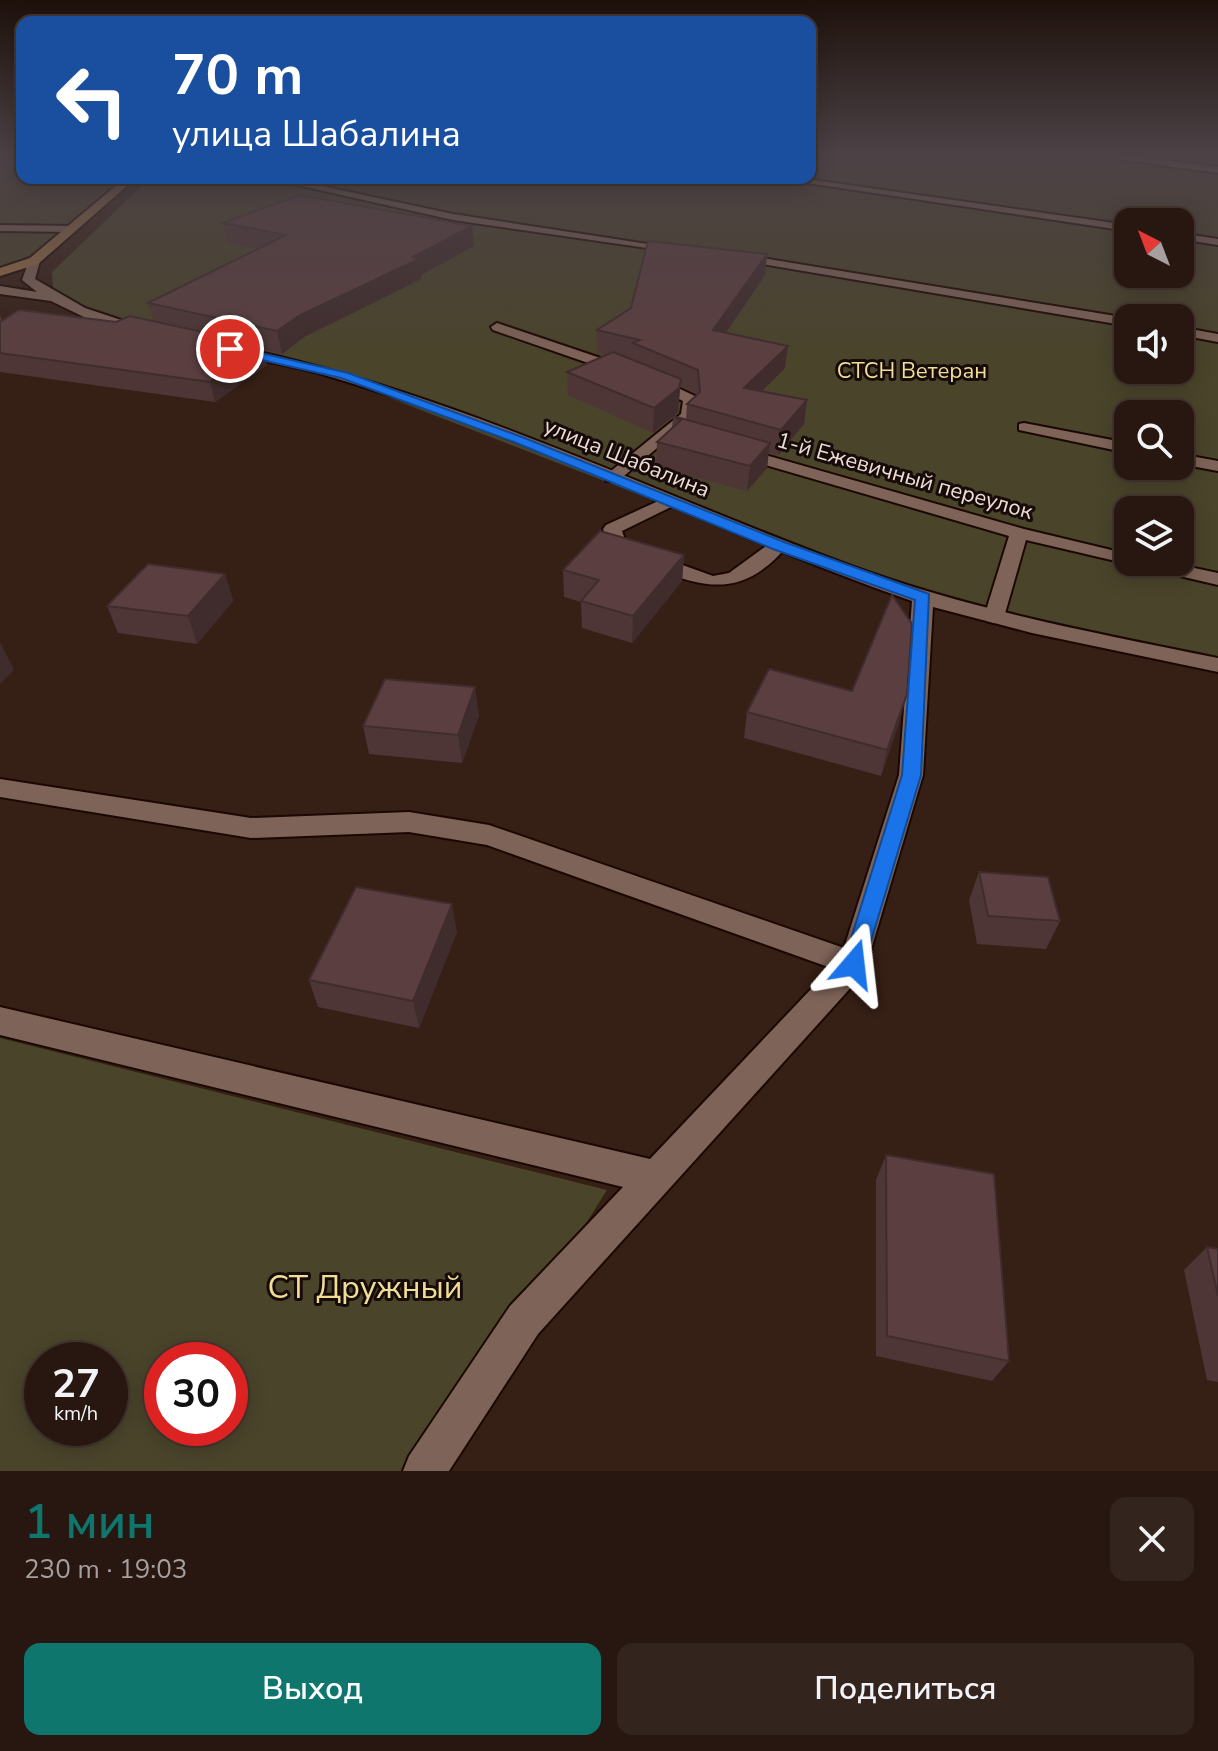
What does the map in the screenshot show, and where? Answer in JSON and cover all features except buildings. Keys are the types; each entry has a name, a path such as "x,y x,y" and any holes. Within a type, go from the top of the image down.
{"main road":[{"path":"0,272 34,261 78,223"}],"street":[{"path":"0,228 71,229"},
{"path":"34,261 28,280 53,299 88,317 164,334"},
{"path":"0,290 53,299"},
{"path":"35,315 53,299"},
{"name":"улица Шабалина","path":"209,344 344,375 667,502 923,598 994,617 1218,665"},
{"path":"424,1471 524,1320 854,964 911,775 923,598"},
{"path":"0,788 251,828 409,822 489,835 854,964"},
{"path":"0,1021 657,1178"}],"lane":[{"path":"493,223 685,250"},
{"path":"1091,223 1114,226"},
{"path":"1194,238 1218,242"},
{"path":"728,255 1114,320"},
{"path":"497,327 659,383 690,399 688,416 678,434 612,478"},
{"path":"1194,334 1218,338"},
{"path":"1024,427 1114,445"},
{"name":"1-й Ежевичный переулок","path":"730,450 1019,533 1114,556"},
{"path":"1194,462 1218,466"},
{"path":"667,502 612,529 620,548 712,582 735,578 779,545"},
{"path":"994,617 1019,533"},
{"path":"1194,574 1218,579"}],"green space":[{"path":"0,223 78,223 48,250 0,272"},
{"name":"СТСН Ветеран","path":"103,223 1114,223 1114,288 1194,288 1194,223 1218,223 1218,671 909,599 343,380 54,300 52,272"},
{"name":"СТ Дружный","path":"0,1038 607,1190 431,1471 0,1471"}],"route":[{"path":"230,349 344,375 518,440 667,502 923,598 911,775 854,964"}]}
